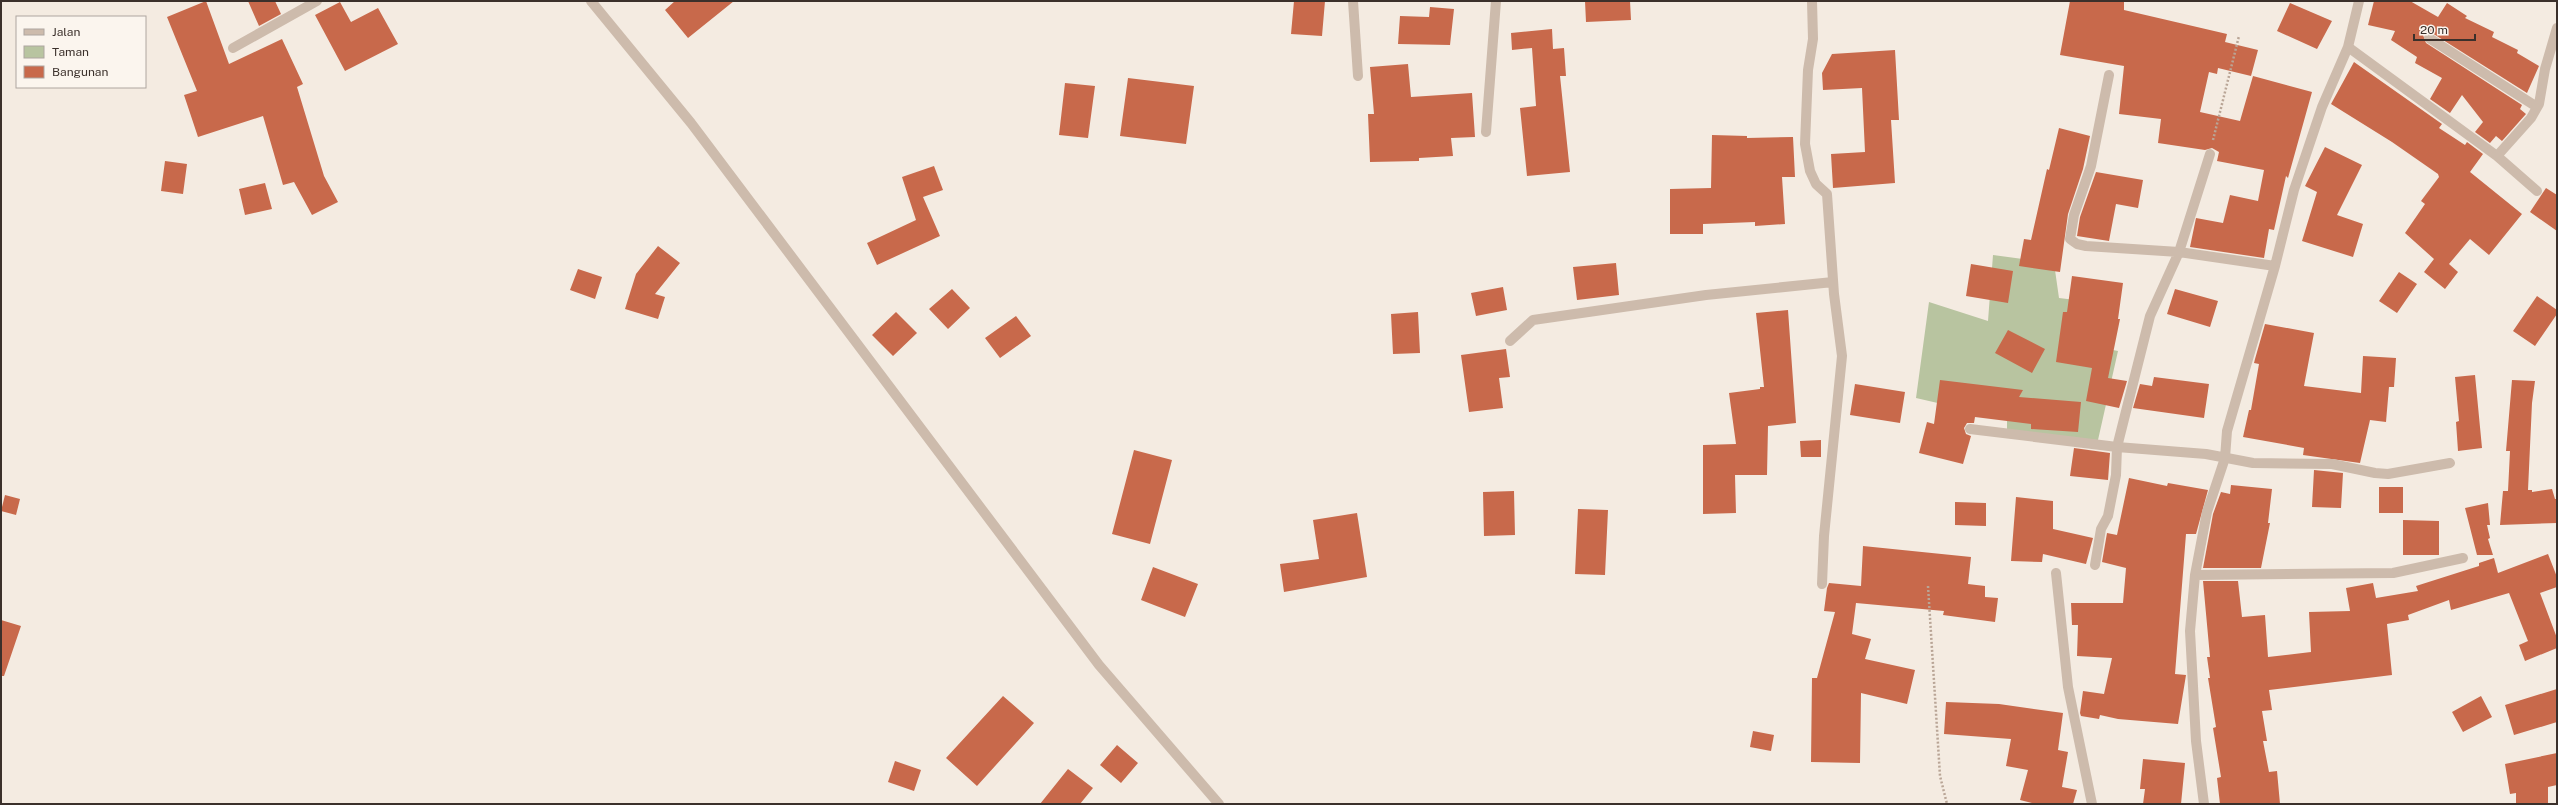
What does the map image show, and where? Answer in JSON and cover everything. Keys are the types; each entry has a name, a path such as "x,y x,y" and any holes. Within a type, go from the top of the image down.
{"street":[{"path":"233,48 317,1"},
{"path":"591,1 691,123 1099,665 1219,804"},
{"path":"1353,1 1358,76"},
{"path":"1486,132 1496,1"},
{"path":"1812,1 1813,39 1808,70 1805,144 1810,171 1816,184 1827,194 1833,282 1842,356 1824,536 1822,584"},
{"path":"2204,804 2196,741 2190,631 2195,575 2207,512 2225,458 2227,431 2275,266 2294,190 2322,107 2348,47 2359,1"},
{"path":"2497,156 2526,123 2537,107 2550,45 2557,28"},
{"path":"2429,38 2537,107"},
{"path":"2348,47 2497,156 2537,191"},
{"path":"2109,76 2091,166 2074,215 2070,239 2077,244 2086,246 2179,252 2275,266"},
{"path":"2095,565 2101,529 2108,516 2116,475 2116,447 2150,316 2179,252 2210,154"},
{"path":"1510,341 1534,320 1706,295 1833,282"},
{"path":"1970,429 2116,447 2206,454 2253,463 2332,464 2376,474 2388,474 2450,463"},
{"path":"2195,575 2393,573 2463,558"},
{"path":"2056,573 2068,687 2092,804"}],"path":[{"path":"2210,154 2239,36"},
{"path":"1928,586 1940,776 1947,804"}],"green space":[{"path":"1993,255 2054,263 2059,298 2092,302 2092,346 2118,351 2098,440 2007,436 2007,419 1916,398 1929,302 1988,321"}],"building":[{"path":"206,1 229,64 282,39 303,84 297,87 324,176 338,202 312,215 294,182 283,185 263,116 198,137 184,95 197,91 167,17"},
{"path":"248,1 275,1 281,14 259,26"},
{"path":"675,1 734,1 688,38 665,10"},
{"path":"1294,1 1325,1 1322,36 1291,34"},
{"path":"1585,1 1630,1 1631,20 1586,22"},
{"path":"2070,1 2124,1 2124,10 2227,34 2225,42 2258,50 2251,76 2218,68 2217,74 2209,72 2200,112 2240,121 2253,76 2312,92 2288,178 2286,176 2274,230 2269,229 2264,258 2190,247 2196,218 2223,223 2230,195 2258,201 2264,170 2217,161 2219,152 2212,148 2205,150 2158,143 2161,119 2119,114 2124,66 2060,55"},
{"path":"2374,1 2410,1 2438,17 2447,3 2467,16 2465,18 2494,32 2492,37 2518,50 2517,53 2539,66 2527,93 2432,33 2426,32 2423,35 2426,43 2522,105 2520,109 2526,114 2502,141 2496,136 2490,143 2475,132 2483,122 2462,95 2450,113 2430,99 2442,78 2415,63 2417,57 2391,40 2395,31 2368,25"},
{"path":"340,2 351,22 378,8 398,44 345,71 315,15"},
{"path":"2290,3 2332,21 2317,49 2277,31"},
{"path":"1430,7 1454,9 1450,45 1398,44 1400,16 1429,17"},
{"path":"1552,29 1553,49 1564,48 1566,76 1560,76 1570,172 1527,176 1520,108 1536,106 1532,48 1512,50 1511,33"},
{"path":"1895,50 1899,120 1891,120 1895,183 1833,188 1831,154 1865,152 1862,88 1823,90 1822,73 1832,54"},
{"path":"2354,62 2442,124 2439,128 2465,145 2467,142 2483,154 2470,172 2522,214 2489,255 2470,239 2449,264 2458,272 2445,289 2424,272 2434,259 2405,233 2425,204 2421,201 2439,177 2438,174 2392,142 2331,104"},
{"path":"1408,64 1411,97 1472,93 1475,137 1451,138 1453,156 1419,158 1419,161 1370,162 1368,114 1374,114 1370,67"},
{"path":"1128,78 1194,86 1186,144 1120,136"},
{"path":"1065,83 1095,86 1088,138 1059,135"},
{"path":"2059,128 2090,136 2083,169 2068,214 2060,272 2019,266 2024,239 2031,240 2047,169 2049,170"},
{"path":"1712,135 1747,136 1747,138 1793,137 1795,177 1782,177 1785,224 1755,226 1755,222 1703,224 1703,234 1670,234 1670,189 1711,188"},
{"path":"2325,147 2362,165 2337,215 2363,224 2353,257 2302,241 2317,192 2305,186"},
{"path":"165,161 187,164 183,194 161,191"},
{"path":"934,166 943,190 923,197 940,236 877,265 867,243 916,220 902,177"},
{"path":"2096,172 2143,180 2138,208 2116,204 2109,241 2077,236 2080,217"},
{"path":"265,183 272,209 245,215 239,189"},
{"path":"2546,188 2557,195 2557,231 2530,212"},
{"path":"658,246 680,263 655,294 665,297 658,319 625,309 636,274"},
{"path":"1616,263 1619,295 1577,300 1573,267"},
{"path":"1971,264 2013,271 2008,303 1966,296"},
{"path":"578,269 602,277 595,299 570,290"},
{"path":"2399,272 2417,284 2397,313 2379,301"},
{"path":"2072,276 2123,283 2118,319 2120,319 2108,378 2127,381 2119,408 2086,401 2092,368 2056,362 2063,312 2067,312"},
{"path":"1503,287 1507,310 1476,316 1471,293"},
{"path":"952,289 970,308 948,329 929,309"},
{"path":"2175,289 2218,301 2210,327 2167,314"},
{"path":"2537,296 2557,310 2557,314 2535,346 2513,331"},
{"path":"1788,310 1796,423 1768,426 1767,475 1735,475 1736,513 1703,514 1703,445 1736,444 1729,393 1760,389 1760,387 1764,387 1756,313"},
{"path":"896,312 917,333 893,356 872,335"},
{"path":"1418,312 1420,353 1393,354 1391,314"},
{"path":"1016,316 1031,336 1000,358 985,338"},
{"path":"2265,324 2314,333 2304,386 2361,393 2363,356 2396,358 2394,387 2389,387 2386,422 2370,420 2360,463 2303,455 2304,448 2243,437 2249,410 2251,410 2259,364 2254,363"},
{"path":"2008,330 2045,349 2032,373 1995,353"},
{"path":"1506,349 1510,377 1499,378 1503,408 1469,412 1461,355"},
{"path":"2475,375 2482,448 2458,451 2456,422 2459,421 2455,377"},
{"path":"2154,377 2209,384 2204,418 2133,408 2140,384 2152,386"},
{"path":"1940,380 2023,390 2019,397 2081,402 2078,432 2031,429 2031,424 1975,417 1974,423 1967,423 1964,428 1966,434 1971,436 1963,464 1919,453 1927,422 1934,424"},
{"path":"2512,380 2535,381 2532,403 2528,490 2532,490 2532,492 2552,489 2555,499 2557,499 2557,523 2500,525 2503,491 2508,491 2510,451 2506,451"},
{"path":"1855,384 1905,392 1900,423 1850,415"},
{"path":"1821,440 1821,457 1801,457 1800,441"},
{"path":"2074,448 2110,453 2108,480 2070,476"},
{"path":"1134,450 1172,460 1150,544 1112,534"},
{"path":"2314,470 2343,473 2341,508 2312,507"},
{"path":"2129,478 2167,486 2168,483 2208,490 2196,534 2186,534 2175,674 2186,675 2178,724 2118,719 2100,715 2099,719 2081,716 2080,713 2083,691 2104,694 2112,658 2077,656 2078,625 2072,625 2071,603 2123,603 2126,568 2102,562 2107,533 2117,535"},
{"path":"2231,485 2272,489 2268,523 2270,523 2261,568 2203,568 2213,514 2221,492 2230,494"},
{"path":"2379,487 2403,487 2403,513 2379,513"},
{"path":"1514,491 1515,535 1484,536 1483,492"},
{"path":"5,495 20,499 16,515 1,511"},
{"path":"2016,497 2053,501 2053,529 2093,538 2086,564 2043,554 2042,562 2011,561"},
{"path":"1955,502 1986,503 1986,526 1955,525"},
{"path":"2488,503 2490,525 2487,525 2490,538 2488,539 2493,555 2477,555 2465,508"},
{"path":"1578,509 1608,510 1605,575 1575,574"},
{"path":"1357,513 1367,577 1284,592 1280,564 1319,559 1313,520"},
{"path":"2403,520 2439,521 2439,555 2403,555"},
{"path":"1863,546 1971,557 1968,584 1985,586 1985,597 1998,598 1995,622 1943,615 1944,611 1856,603 1852,634 1871,639 1865,659 1915,670 1907,704 1861,693 1860,763 1811,762 1812,678 1817,678 1835,612 1824,611 1827,588 1829,583 1861,586"},
{"path":"2548,554 2557,577 2557,587 2540,593 2557,638 2557,648 2525,661 2519,645 2528,641 2509,593 2451,610 2449,600 2408,615 2409,620 2387,624 2392,675 2269,690 2272,710 2262,711 2267,741 2263,741 2269,772 2277,771 2280,804 2220,804 2217,778 2221,777 2213,728 2216,727 2208,678 2210,678 2207,657 2210,657 2203,581 2238,581 2242,617 2265,615 2268,657 2311,652 2309,612 2350,611 2346,588 2373,583 2376,598 2418,591 2416,586 2479,566 2479,563 2494,558 2498,573"},
{"path":"1153,567 1198,584 1185,617 1141,600"},
{"path":"1,620 21,626 4,676 1,676"},
{"path":"2557,689 2557,722 2514,735 2505,705"},
{"path":"1003,696 1034,723 977,786 946,758"},
{"path":"2481,696 2492,717 2463,732 2452,712"},
{"path":"1946,702 1999,704 2063,713 2058,750 2068,752 2062,787 2077,790 2073,804 2036,804 2020,800 2028,770 2006,766 2011,739 1944,734"},
{"path":"1753,731 1774,735 1771,751 1750,747"},
{"path":"1117,745 1138,763 1121,783 1100,765"},
{"path":"2557,753 2557,785 2548,787 2548,804 2516,804 2516,793 2510,794 2505,764"},
{"path":"2143,759 2185,763 2181,804 2143,804 2145,789 2140,789"},
{"path":"895,761 921,770 914,791 888,782"},
{"path":"1068,769 1093,788 1080,804 1040,804"}]}
